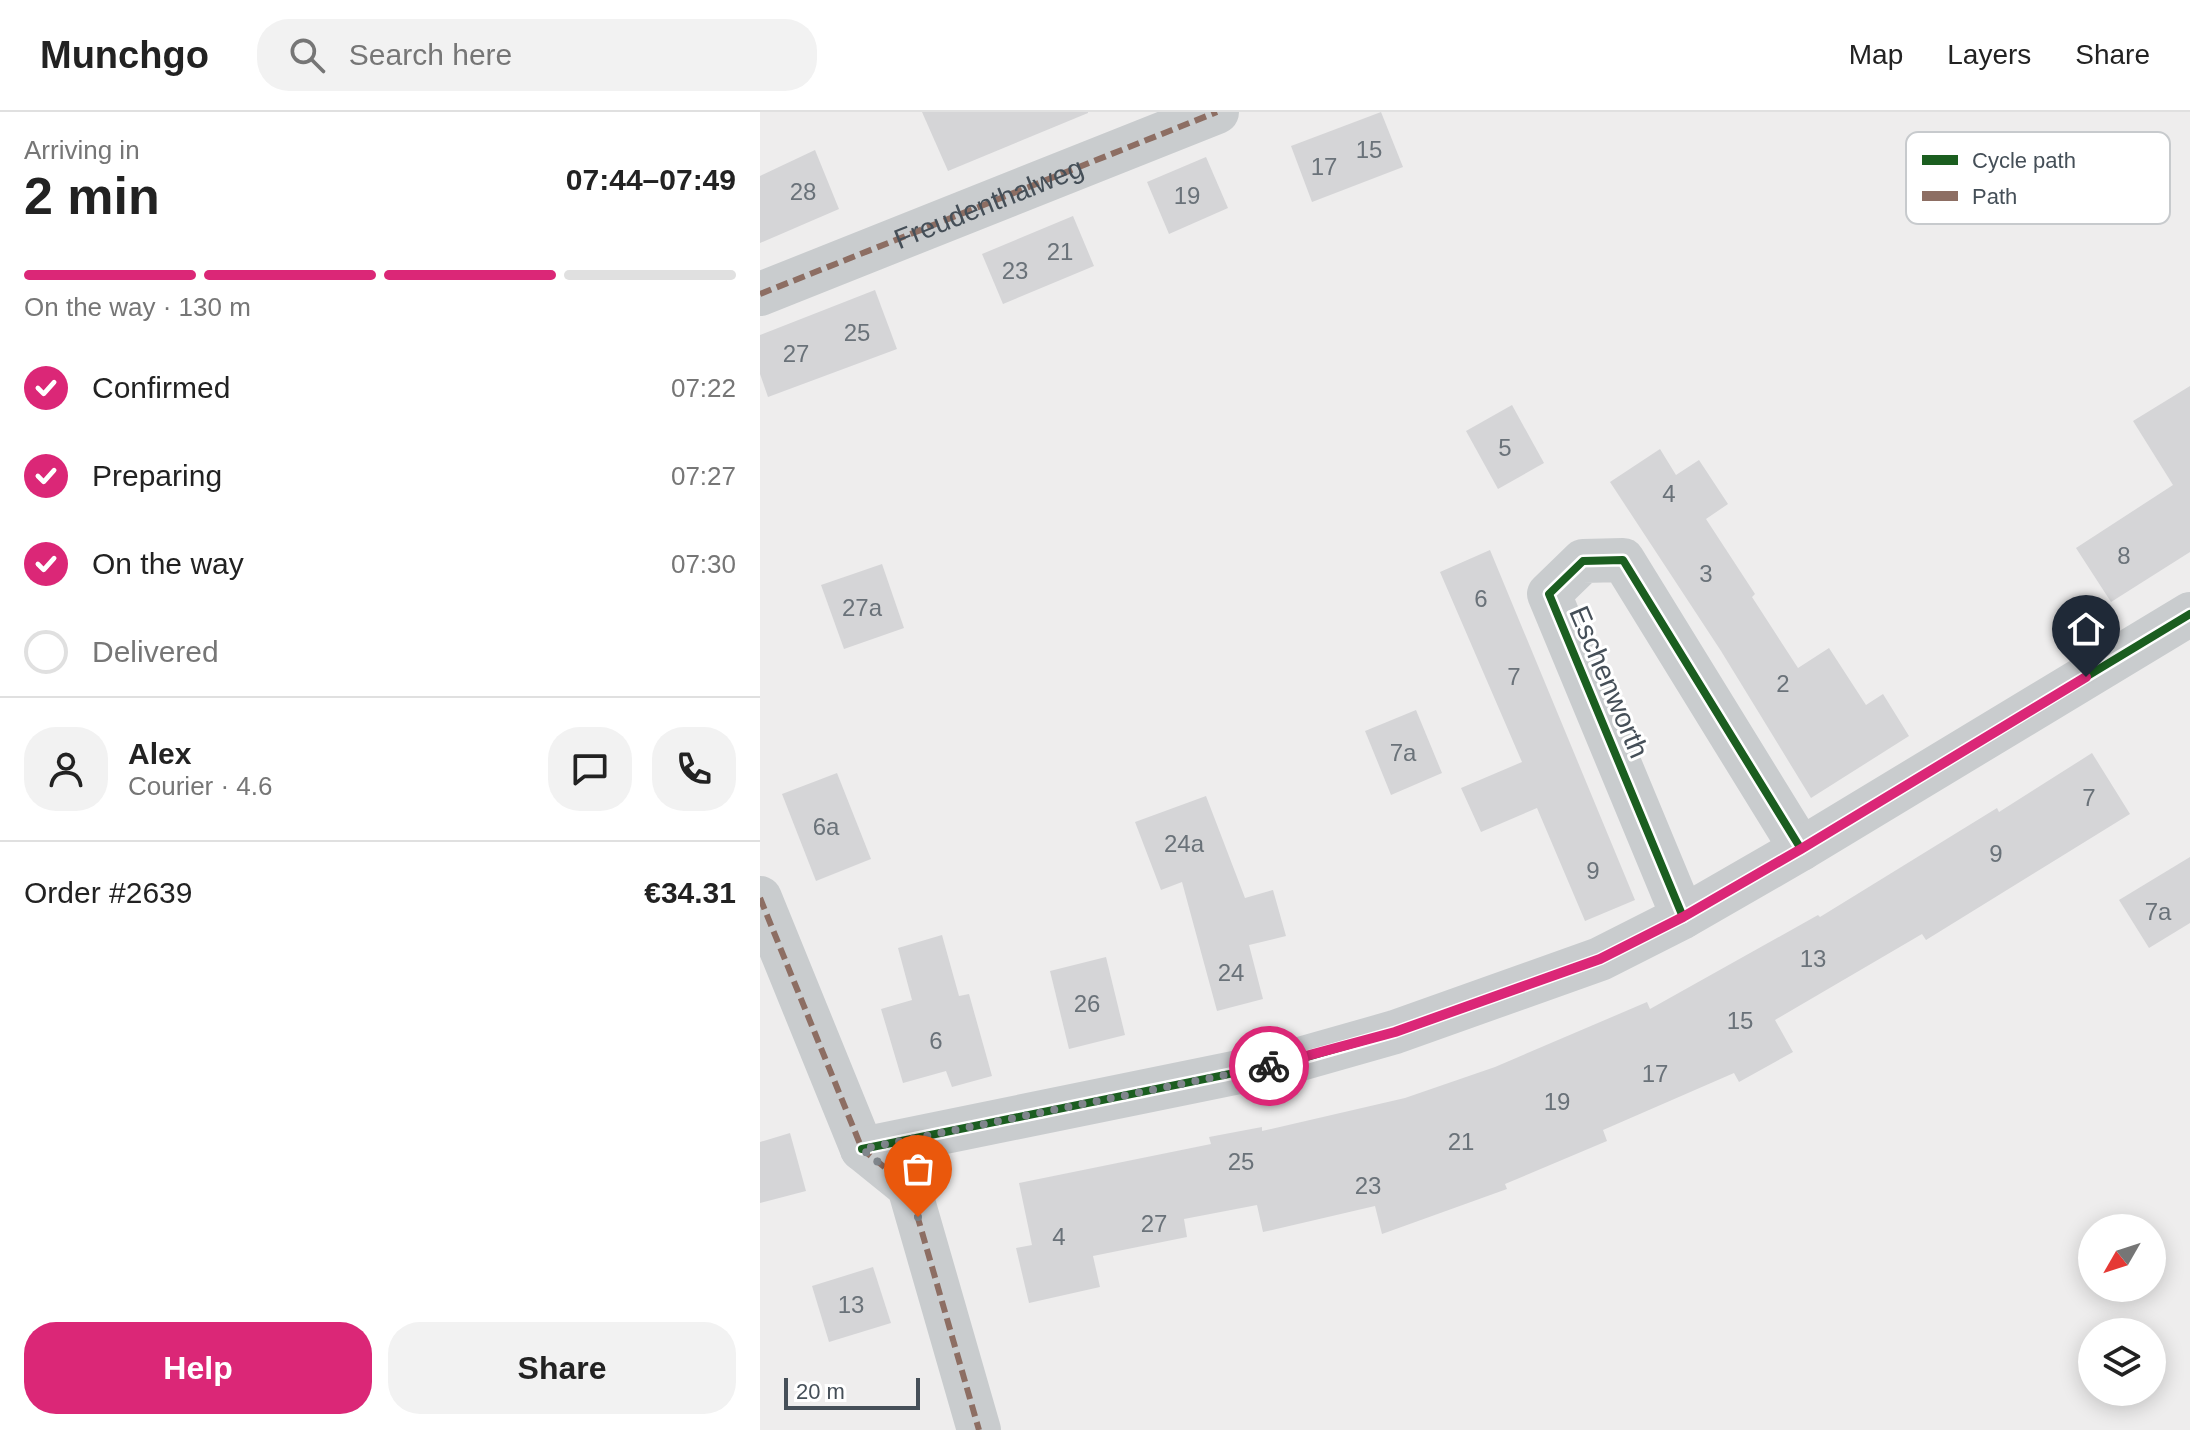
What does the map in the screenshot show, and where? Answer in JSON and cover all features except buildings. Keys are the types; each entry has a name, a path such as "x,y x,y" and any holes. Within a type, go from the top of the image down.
{"street":[{"name":"Freudenthalweg","path":"760,294 1217,112"},
{"name":"Eschenworth","path":"1683,917 1549,594 1583,561 1623,560 1801,849"},
{"path":"862,1149 1293,1061 1395,1032 1600,959 1683,917 1801,849 2190,614"},
{"path":"760,898 862,1149 909,1187 979,1430"}],"marked path":[{"path":"760,294 1217,112"},
{"path":"760,898 862,1149 909,1187 979,1430"}],"cycle path":[{"path":"1683,917 1549,594 1583,561 1623,560 1801,849"},
{"path":"862,1149 1293,1061 1395,1032 1600,959 1683,917 1801,849 2190,614"}],"way so far":[{"path":"918,1217 909,1187 862,1149 1269,1066"}],"route":[{"path":"1269,1066 1395,1032 1600,959 1683,917 1801,849 2086,677"}]}
